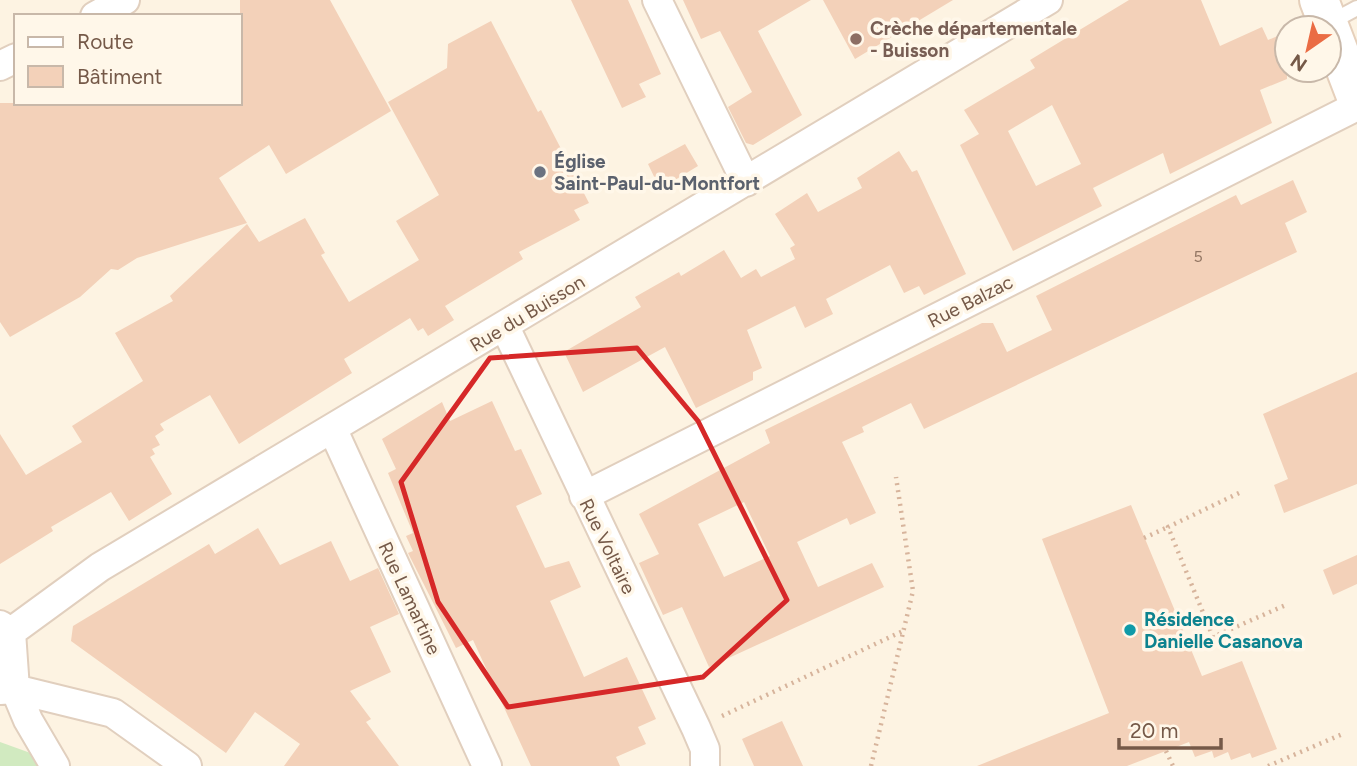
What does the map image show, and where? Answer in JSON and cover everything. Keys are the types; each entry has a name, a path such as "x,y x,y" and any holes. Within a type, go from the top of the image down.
{"main road":[{"path":"1335,10 1357,99"}],"street":[{"path":"99,14 125,0"},
{"path":"657,0 746,183"},
{"name":"Rue du Buisson","path":"5,629 100,567 1048,0"},
{"name":"Rue Balzac","path":"584,496 1357,106"},
{"name":"Rue Voltaire","path":"505,327 705,749 705,766"},
{"name":"Rue Lamartine","path":"332,430 487,766"},
{"path":"5,629 7,689 55,766"},
{"path":"7,689 113,713 187,766"}],"path":[{"path":"871,766 913,591 896,477"},
{"path":"1144,538 1239,492"},
{"path":"1168,527 1213,637"},
{"path":"1187,647 1287,604"},
{"path":"695,728 903,631"},
{"path":"1268,766 1345,733"},
{"path":"1166,751 1173,766"}],"highlighted area":[{"path":"637,348 698,421 787,600 703,677 508,707 438,602 401,482 490,358"}],"green space":[{"path":"0,742 36,755 44,766 0,766"}],"building":[{"path":"240,0 330,0 391,111 286,174 269,145 219,178 247,223 137,258 118,270 111,269 80,297 10,337 0,322 0,103 242,105"},
{"path":"571,0 628,0 661,74 639,84 646,97 622,108"},
{"path":"683,0 811,0 758,31 802,115 753,145 746,143 728,107 752,92 720,31 701,39"},
{"path":"823,0 953,0 855,59"},
{"path":"1129,0 1201,0 1220,46 1262,27 1268,40 1273,38 1275,84 1260,90 1272,123 1170,174 1163,153 1093,188 1102,206 1013,251 960,145 979,134 964,110 1035,68 1030,60","holes":["1052,105 1081,164 1036,186 1008,131"]},
{"path":"491,21 589,203 574,210 580,220 519,252 523,259 445,306 454,320 428,336 423,328 418,331 410,318 344,359 352,373 239,444 210,395 160,424 164,430 155,436 160,445 152,449 155,454 150,457 172,494 129,521 111,492 51,527 53,531 0,564 0,434 26,475 82,442 72,426 143,381 115,333 173,301 170,296 247,224 259,242 305,218 325,253 321,255 349,302 419,260 396,221 439,195 388,102 447,68 448,44"},
{"path":"685,144 698,166 660,189 648,164"},
{"path":"899,151 912,172 917,170 966,274 924,295 919,286 904,293 890,265 826,299 833,314 805,328 795,306 747,330 762,368 753,372 753,380 696,408 665,347 583,392 564,352 641,307 635,297 679,272 681,276 724,250 741,278 756,269 761,277 795,259 790,248 795,245 775,214 807,193 818,212 862,188 857,178"},
{"path":"1293,180 1307,212 1285,223 1297,252 924,429 911,403 862,427 864,432 842,442 876,513 850,525 847,518 797,542 818,587 872,563 884,587 709,667 682,607 663,615 639,563 659,554 639,514 770,443 765,430 982,323 993,323 1007,352 1052,330 1036,296 1236,195 1241,205","holes":["744,502 770,556 724,577 698,524"]},
{"path":"1357,372 1357,484 1284,513 1274,485 1288,479 1263,414"},
{"path":"492,401 515,451 521,449 542,494 516,506 545,568 569,561 581,587 550,601 584,677 627,657 656,719 638,727 646,744 616,757 620,766 531,766 473,640 456,648 408,553 413,551 406,536 413,533 388,473 396,469 382,439 442,402 450,421"},
{"name":"Résidence Danielle Casanova","path":"1131,505 1202,676 1242,661 1277,749 1252,758 1250,753 1231,760 1228,752 1214,758 1212,751 1195,757 1189,742 1127,766 977,766 1109,713 1042,539"},
{"path":"258,528 280,565 331,541 350,581 378,568 399,614 370,627 391,672 350,691 371,719 366,722 399,766 284,766 300,744 255,712 226,753 71,641 73,626 209,544 215,554"},
{"path":"1357,555 1357,584 1333,595 1323,570"},
{"path":"782,721 803,766 754,766 742,739"}],"place":[{"name":"Crèche départementale - Buisson","path":"856,39"},
{"name":"Église Saint-Paul-du-Montfort","path":"540,172"},
{"name":"Résidence Danielle Casanova","path":"1130,630"}]}
